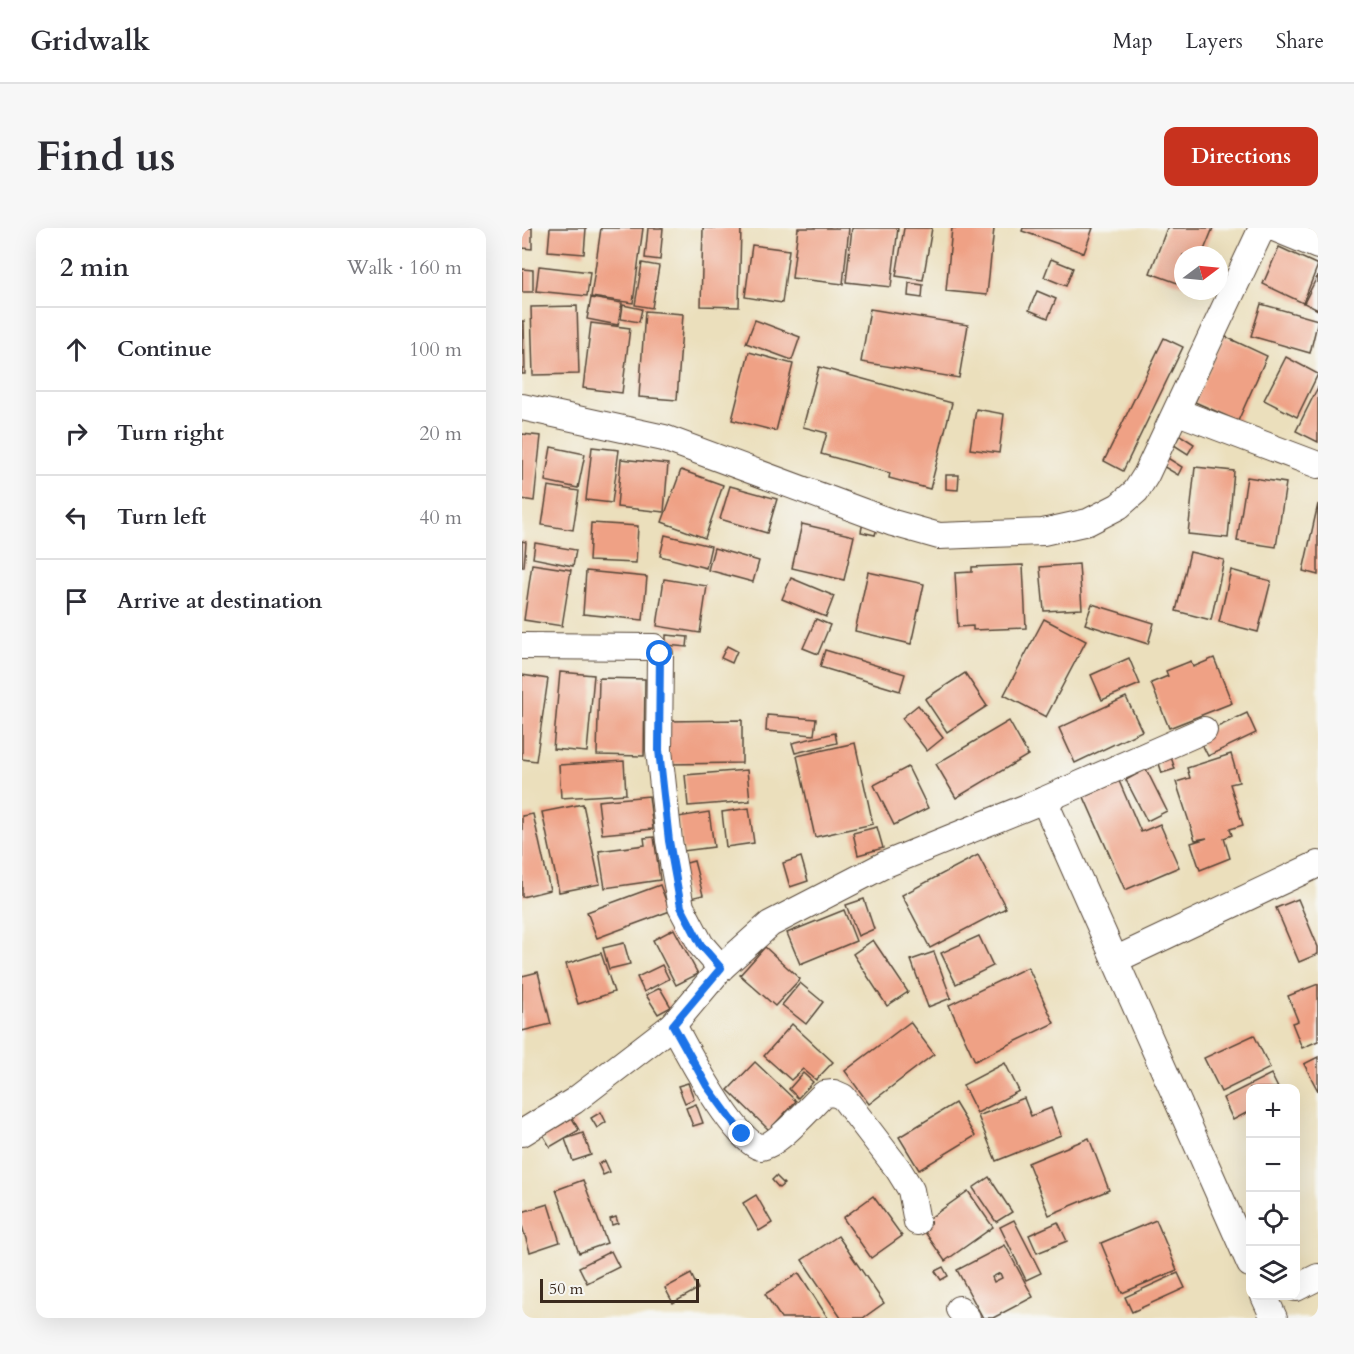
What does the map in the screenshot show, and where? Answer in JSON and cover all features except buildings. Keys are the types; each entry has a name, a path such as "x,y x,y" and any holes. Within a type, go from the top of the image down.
{"street":[{"path":"522,407 664,438 893,523 939,536 1043,532 1088,522 1119,506 1136,491 1178,412 1262,228"},
{"path":"1274,228 1318,246"},
{"path":"1178,412 1318,465"},
{"path":"522,646 654,647 660,654 659,750 669,841 681,907 701,945 721,968"},
{"path":"522,1133 574,1101 673,1025 721,968 771,924 886,864 1044,800 1204,730"},
{"path":"1044,800 1117,958 1246,1253"},
{"path":"1117,958 1318,864"},
{"path":"673,1025 707,1086 742,1134 754,1146 762,1147 774,1143 824,1094 834,1093 843,1097 898,1169 911,1190 917,1222"},
{"path":"1300,1286 1318,1277"}],"route":[{"path":"660,654 662,664 659,750 669,841 681,907 690,928 701,945 721,968 673,1025 707,1086 742,1134"}]}
